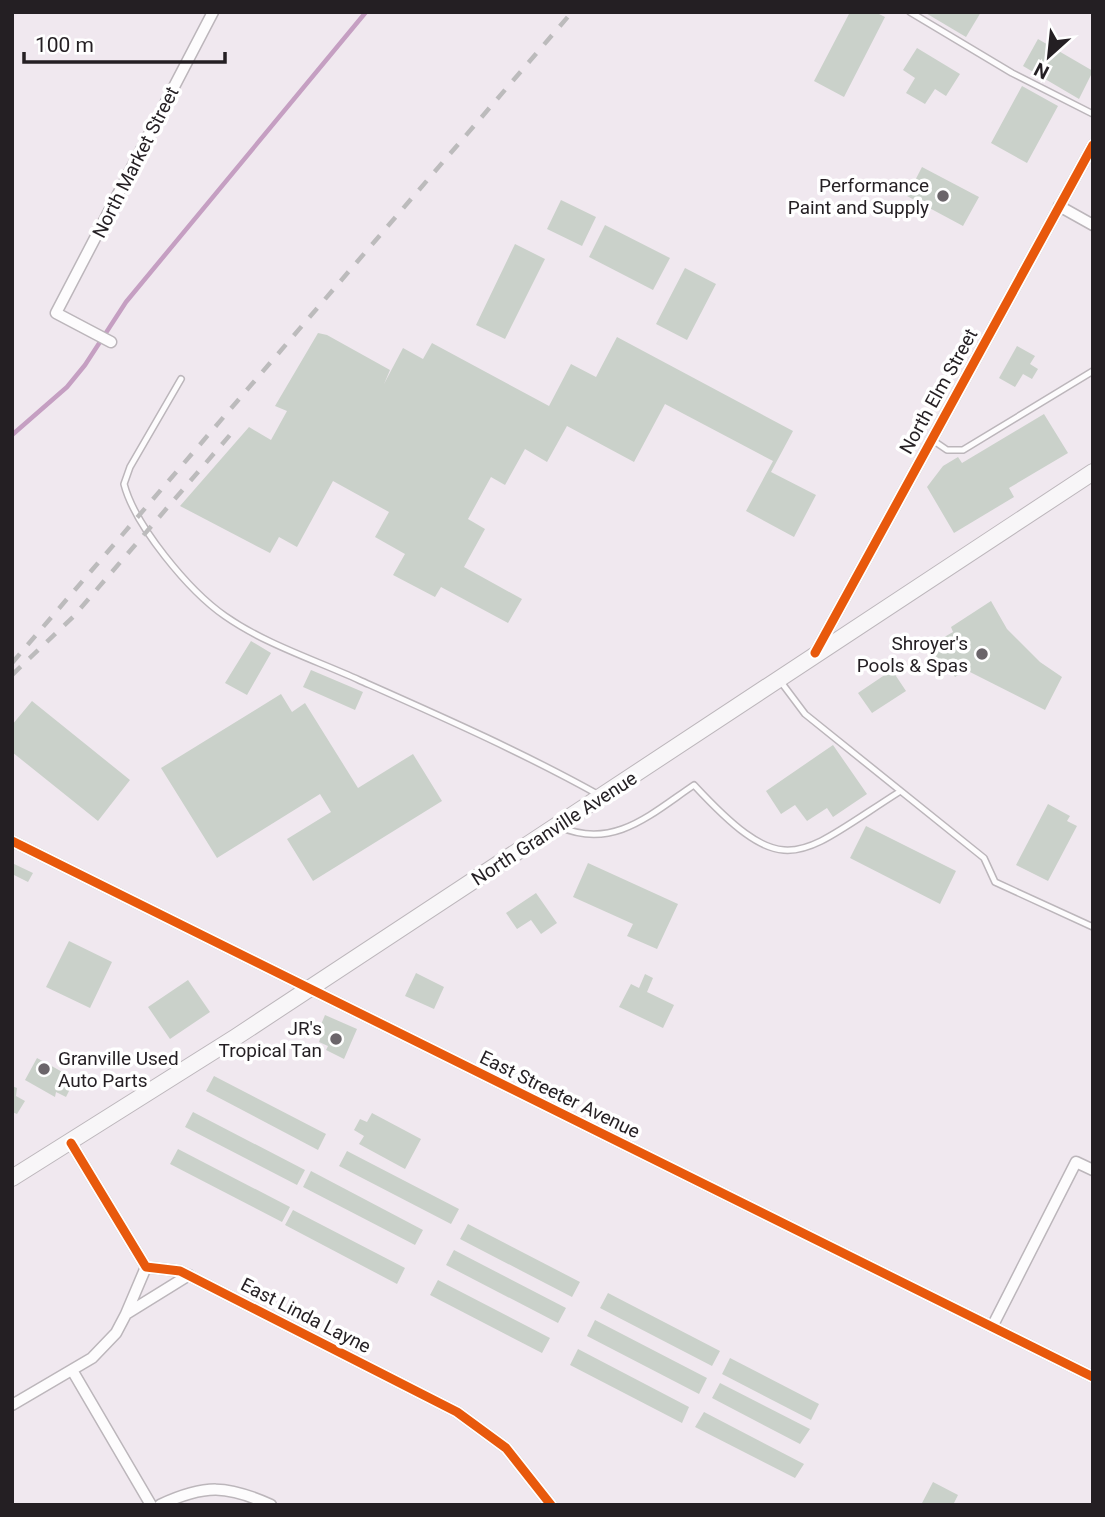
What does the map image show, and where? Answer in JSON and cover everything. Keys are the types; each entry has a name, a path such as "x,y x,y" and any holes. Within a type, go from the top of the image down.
{"main road":[{"name":"North Granville Avenue","path":"12,1178 71,1143 311,987 1093,472"}],"street":[{"name":"North Market Street","path":"111,342 56,313 213,12"},
{"name":"North Elm Street","path":"815,653 1093,145"},
{"path":"1059,206 1093,225"},
{"name":"East Streeter Avenue","path":"12,841 311,987 455,1063 1093,1377"},
{"path":"12,1405 72,1370 106,1345 126,1314 146,1267 71,1143"},
{"path":"992,1327 1076,1162 1093,1170"},
{"name":"East Linda Layne","path":"146,1267 171,1268 189,1275 457,1412 506,1448 551,1505"},
{"path":"126,1314 189,1275"},
{"path":"72,1370 152,1505"},
{"path":"160,1505 194,1492 226,1488 241,1491 271,1505"}],"lane":[{"path":"910,12 1012,73 1093,114"},
{"path":"931,439 947,450 963,450 1093,371"},
{"path":"181,379 130,467 124,484 137,517 199,597 255,634 400,698 558,773 601,797"},
{"path":"779,679 805,714 851,748 899,792 984,858 995,882 1093,928"},
{"path":"557,826 586,836 617,832 694,785 750,839 776,851 789,852 808,849 899,792"}],"building":[{"path":"850,12 875,12 885,17 844,97 814,81"},
{"path":"924,12 981,12 966,37"},
{"path":"1038,39 1093,71 1079,99 1023,66"},
{"path":"917,48 960,74 946,96 935,89 925,104 906,93 915,78 903,70"},
{"path":"1022,86 1058,106 1027,163 991,143"},
{"name":"Performance Paint and Supply","path":"922,167 979,197 963,226 907,196"},
{"path":"561,200 596,217 582,246 547,229"},
{"path":"605,225 670,258 653,290 589,257"},
{"path":"515,244 545,259 505,339 476,325"},
{"path":"685,268 716,284 687,340 656,324"},
{"path":"318,333 327,335 390,370 384,384 403,348 423,359 432,343 549,406 571,364 596,377 617,337 793,431 771,472 816,495 794,537 746,511 773,461 665,404 634,462 567,426 547,462 525,449 505,485 491,477 468,519 485,529 464,567 522,599 508,623 441,587 435,597 393,575 405,554 375,537 389,512 333,481 297,547 279,537 270,553 180,506 249,427 271,440 287,411 275,406"},
{"path":"1017,346 1035,356 1030,364 1038,369 1032,379 1023,374 1015,387 999,378"},
{"path":"1044,414 1068,453 1009,488 1014,497 954,533 927,487 943,466 958,457 962,463"},
{"name":"Shroyer's Pools & Spas","path":"991,601 1007,629 1040,662 1062,677 1045,710 966,670 955,677 950,669 944,673 927,647 953,632 951,627"},
{"path":"251,641 271,653 247,695 225,683"},
{"path":"311,670 363,692 355,710 303,687"},
{"path":"892,670 906,691 872,713 858,693"},
{"path":"281,694 292,712 305,703 358,788 413,754 442,801 313,881 287,839 331,812 320,794 217,858 161,768"},
{"path":"32,701 130,780 98,821 12,752 12,725"},
{"path":"833,745 867,794 833,817 827,808 807,821 795,805 781,814 766,791"},
{"path":"1048,804 1070,816 1067,821 1077,826 1048,881 1016,865"},
{"path":"866,826 956,871 940,904 850,858"},
{"path":"12,863 33,873 28,882 12,874"},
{"path":"588,863 678,904 657,949 627,936 633,924 573,897"},
{"path":"536,893 557,923 541,934 531,920 517,929 506,913"},
{"path":"69,941 112,962 90,1008 46,987"},
{"path":"416,973 444,987 434,1009 405,996"},
{"path":"645,974 653,978 647,992 674,1005 663,1028 619,1007 631,984 639,988"},
{"path":"188,980 210,1012 170,1039 148,1007"},
{"name":"JR's Tropical Tan","path":"325,1015 357,1029 344,1059 326,1050 328,1046 319,1042 321,1036 317,1034"},
{"name":"Granville Used Auto Parts","path":"37,1058 75,1079 66,1097 56,1092 55,1097 25,1080"},
{"path":"214,1076 326,1134 318,1150 206,1091"},
{"path":"12,1086 17,1088 16,1096 25,1101 17,1114 12,1112"},
{"path":"193,1112 305,1170 297,1185 185,1127"},
{"path":"372,1113 421,1139 405,1169 359,1144 364,1136 354,1130 360,1119 367,1122"},
{"path":"178,1149 290,1207 282,1222 170,1164"},
{"path":"347,1151 459,1209 451,1224 339,1166"},
{"path":"311,1171 423,1230 415,1245 303,1187"},
{"path":"293,1210 405,1268 397,1284 285,1225"},
{"path":"468,1224 580,1282 572,1297 460,1239"},
{"path":"454,1250 566,1308 558,1323 446,1265"},
{"path":"438,1280 550,1338 542,1353 430,1295"},
{"path":"608,1293 720,1351 712,1366 600,1308"},
{"path":"595,1320 707,1378 699,1394 587,1336"},
{"path":"578,1349 689,1407 682,1423 570,1365"},
{"path":"730,1358 819,1404 811,1420 722,1374"},
{"path":"720,1383 810,1429 800,1444 712,1398"},
{"path":"704,1412 804,1464 795,1478 695,1427"},
{"path":"933,1482 958,1495 953,1505 921,1505"}],"waterway":[{"path":"12,435 67,387 85,365 126,302 366,12"}],"railway":[{"path":"12,663 572,12"},
{"path":"12,675 73,617 236,428"}],"cycle path":[{"path":"815,653 1093,145"},
{"path":"12,841 1093,1377"},
{"path":"71,1143 146,1267 180,1271 457,1412 506,1448 551,1505"}],"place":[{"name":"Performance Paint and Supply","path":"943,196"},
{"name":"Shroyer's Pools & Spas","path":"982,654"},
{"name":"JR's Tropical Tan","path":"336,1039"},
{"name":"Granville Used Auto Parts","path":"44,1069"}]}
